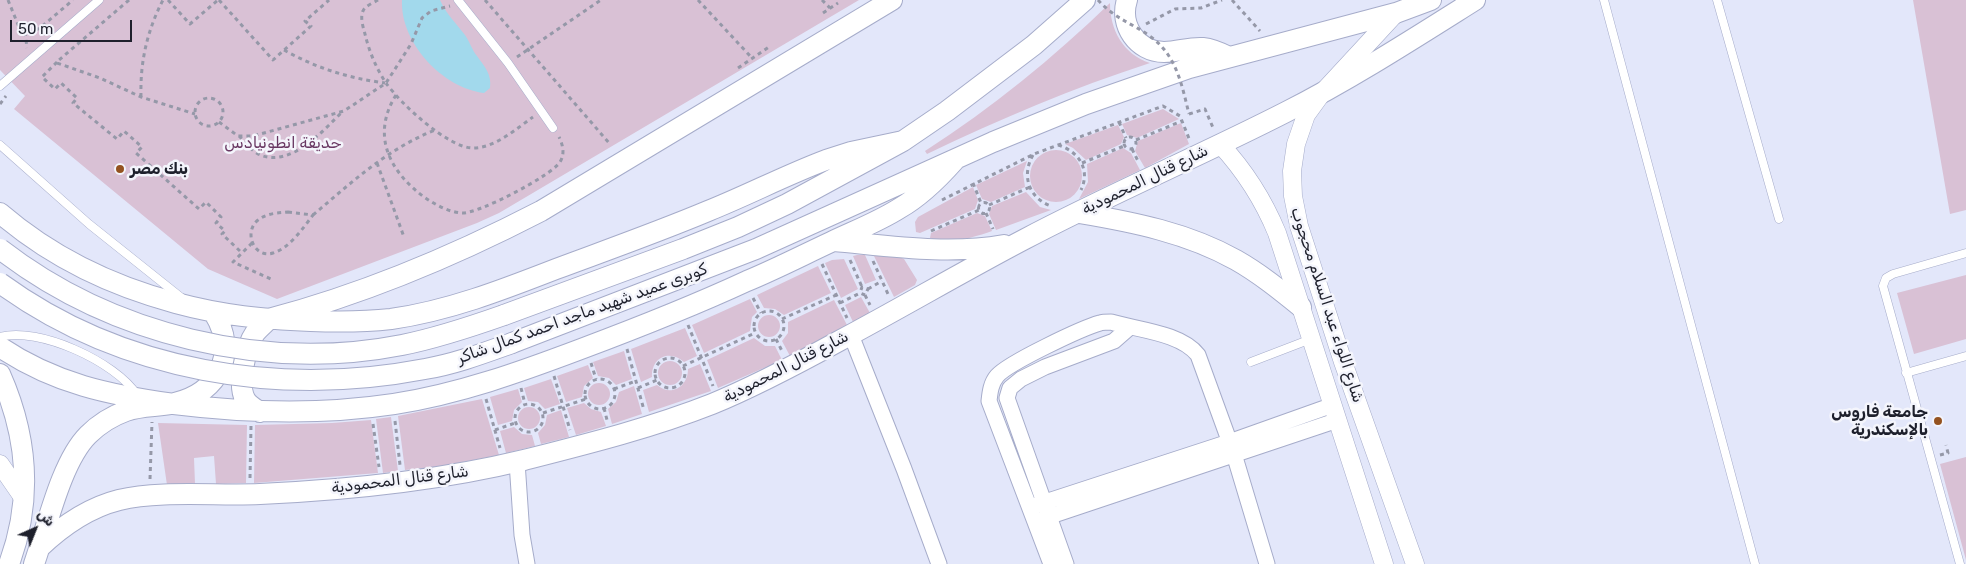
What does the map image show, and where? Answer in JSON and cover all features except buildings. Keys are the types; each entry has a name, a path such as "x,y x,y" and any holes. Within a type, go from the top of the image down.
{"main road":[{"path":"259,417 242,392 242,381 249,344 261,326 269,320 335,300 429,265 541,211 892,0"},
{"path":"0,213 9,230 102,277 157,298 214,313 269,320 358,322 390,319 453,306 514,285 676,224 826,160 860,150 903,141 991,79 1034,45 1085,0"},
{"path":"1127,0 1124,14 1129,31 1134,38 1147,48 1163,52 1205,48 1229,57 1396,13 1432,0"},
{"name":"شارع قنال المحمودية","path":"36,556 68,523 101,506 120,500 158,495 261,494 364,486 458,473 510,459 617,435 714,403 761,382 851,330 1028,238 1322,93 1475,0"},
{"name":"كوبرى عميد شهيد ماجد احمد كمال شاكر","path":"0,283 36,306 99,338 165,362 234,376 304,381 384,376 427,369 512,343 756,249 1002,138 1086,104 1189,68 1229,57"},
{"name":"كوبرى عميد شهيد ماجد احمد كمال شاكر","path":"0,249 60,288 123,318 190,339 259,351 329,353 374,349 435,338 504,315 738,227 787,204 903,141"},
{"path":"0,347 36,368 61,379 86,388 140,400 221,410 259,417 394,404 480,385 672,314 777,268 900,208 929,187 954,161"},
{"path":"1079,212 1158,229 1198,242 1237,261 1301,307"},
{"path":"832,241 964,250 1006,244 1028,238"},
{"path":"36,556 63,476 77,448 87,436 99,425 126,411 141,407 174,404 185,400 214,380 221,370 226,346 224,333 214,313"},
{"path":"0,374 12,404 20,435 24,467 24,499 21,524 8,564"}],"street":[{"name":"شارع اللواء عبد السلام محجوب","path":"1396,13 1322,93 1306,116 1296,144 1292,171 1293,196 1299,226 1343,362 1415,564"},
{"name":"شارع اللواء عبد السلام محجوب","path":"1220,144 1247,176 1269,214 1277,233 1384,564"},
{"path":"1267,564 1232,448 1203,366 1192,348 1174,339 1111,322 1101,322 1054,343 1003,370 994,381 990,390 989,401 1029,507 1043,513 1232,448 1336,412"},
{"path":"1066,564 1043,513 1008,398 1010,388 1021,379 1045,367 1114,341 1130,328"},
{"path":"851,330 939,564"},
{"path":"989,401 1008,398"},
{"path":"510,459 527,564"},
{"path":"0,464 24,499"},
{"path":"1043,513 1051,564"}],"lane":[{"path":"0,86 99,0"},
{"path":"458,0 508,63 553,128"},
{"path":"1604,0 1755,564"},
{"path":"1717,0 1779,218"},
{"path":"0,145 89,224 194,308"},
{"path":"1960,564 1906,372 1884,290 1884,282 1886,278 1893,274 1966,253"},
{"path":"0,337 37,336 73,350 117,374 140,400"},
{"path":"1251,362 1311,339"},
{"path":"1906,372 1966,356"}],"path":[{"path":"8,0 17,23 25,32 27,48"},
{"path":"25,32 35,32 73,0"},
{"path":"129,0 42,77 55,89 61,83 77,98 73,103 117,139 124,131 142,147 136,153 199,209 206,202 221,217 216,223 225,231 222,234 242,253"},
{"path":"141,97 140,80 145,46 149,29 162,0"},
{"path":"168,0 190,24 218,0 273,60 310,26 305,20 329,0"},
{"path":"378,0 365,8 362,18 369,50 386,83 396,95 435,130 456,145 465,148 483,147 505,136 542,111"},
{"path":"485,0 610,144"},
{"path":"508,63 601,0"},
{"path":"698,0 752,58"},
{"path":"822,0 830,8"},
{"path":"1098,0 1110,12 1151,37 1163,48 1172,60 1179,75 1189,114 1205,109"},
{"path":"1158,17 1175,9 1201,8 1222,0"},
{"path":"1232,0 1250,22 1274,45"},
{"path":"823,13 838,4"},
{"path":"219,122 254,151 263,156 284,156 310,141 344,111 386,83 411,44 422,18 431,11 450,6"},
{"path":"738,68 769,47"},
{"path":"284,50 305,62 330,71 358,79 386,83"},
{"path":"57,62 60,65 100,78 141,97 195,114"},
{"path":"396,95 387,110 384,128 385,146 396,169 414,190 441,208 460,213 468,214 501,200 556,167 562,157 562,146 553,128"},
{"path":"207,97 216,98 220,101 224,110 224,114 219,122 206,126 200,123 195,114 199,101 207,97"},
{"path":"935,204 1034,154 1163,106 1180,116 1192,145"},
{"path":"238,136 253,136 344,111"},
{"path":"1126,138 1136,140 1182,121"},
{"path":"1119,122 1126,138 1124,146"},
{"path":"313,215 288,212 266,216 254,224 251,230 252,243 261,253 275,253 291,241 313,215 388,154 415,138 435,130"},
{"path":"1132,149 1135,147 1136,140"},
{"path":"1058,145 1072,151 1082,163 1085,178 1080,192"},
{"path":"1124,146 1127,149 1132,149"},
{"path":"1082,163 1124,146"},
{"path":"1132,149 1143,170"},
{"path":"1034,154 1028,167 1030,187 1038,200 1052,207"},
{"path":"377,163 404,237"},
{"path":"973,184 981,202 979,210"},
{"path":"989,205 1030,187"},
{"path":"981,202 989,205"},
{"path":"986,213 990,210 989,205"},
{"path":"979,210 986,213 995,233"},
{"path":"928,233 979,210"},
{"path":"252,243 233,262 273,280"},
{"path":"869,253 891,301"},
{"path":"848,255 862,287 860,293"},
{"path":"826,261 821,263 851,330"},
{"path":"862,287 868,288 882,281"},
{"path":"840,303 860,293 865,295 868,288"},
{"path":"782,319 836,295"},
{"path":"744,299 752,296 761,313"},
{"path":"771,311 782,319 782,332 776,339 767,341 758,337 755,333 755,319 761,313 771,311"},
{"path":"679,328 696,321"},
{"path":"688,325 715,391"},
{"path":"683,366 755,333"},
{"path":"618,352 636,345"},
{"path":"627,348 646,415"},
{"path":"665,358 676,359 683,366 684,376 679,385 669,388 664,387 657,380 655,370 657,365 665,358"},
{"path":"596,379 590,362 599,359"},
{"path":"545,379 563,373"},
{"path":"554,376 572,438"},
{"path":"596,379 609,382 614,389 614,398 604,408 593,407 586,399 586,389 596,379"},
{"path":"638,388 657,380"},
{"path":"614,389 636,381"},
{"path":"512,389 529,384"},
{"path":"521,387 525,404"},
{"path":"494,394 485,397 495,430 510,459"},
{"path":"543,413 586,399"},
{"path":"525,404 536,406 543,413"},
{"path":"515,423 516,412 525,404"},
{"path":"604,408 609,427"},
{"path":"515,423 523,431 534,432 542,424 543,413"},
{"path":"394,415 401,473"},
{"path":"250,486 251,423 259,417"},
{"path":"373,418 380,475"},
{"path":"147,420 160,421"},
{"path":"150,487 152,420"},
{"path":"495,430 515,423"}],"green space":[{"name":"حديقة انطونيادس","path":"0,0 859,0 499,213 277,299 208,269 14,109 25,96 0,70"},
{"path":"1913,0 1966,0 1966,210 1950,214"},
{"path":"1110,3 1112,22 1120,40 1132,54 1150,63 1037,105 927,154 925,151 950,135 1021,82"},
{"path":"1163,109 1179,119 1137,138 1127,135 1122,124"},
{"path":"1181,123 1189,144 1145,168 1135,151 1138,141"},
{"path":"1118,125 1124,137 1121,144 1086,160 1073,148 1065,144"},
{"path":"1123,148 1131,153 1140,170 1079,199 1088,182 1087,164"},
{"path":"1056,150 1066,152 1074,158 1080,166 1082,176 1080,186 1074,194 1066,200 1056,202 1046,200 1038,194 1032,186 1030,176 1032,166 1038,158 1046,152"},
{"path":"1027,161 1023,173 1025,187 991,202 982,199 976,185"},
{"path":"973,187 978,200 975,209 920,233 916,232 915,222 918,217"},
{"path":"1026,192 1040,207 1051,210 996,230 989,214 992,206"},
{"path":"977,213 985,216 992,231 952,241 930,238 931,233"},
{"path":"865,255 876,280 865,284 853,256"},
{"path":"895,255 904,259 917,280 915,285 894,297 874,256"},
{"path":"844,259 858,289 841,298 825,263"},
{"path":"818,266 831,293 784,315 775,309 764,308 757,295"},
{"path":"1966,275 1966,339 1914,354 1897,293"},
{"path":"861,297 870,313 853,322 845,305"},
{"path":"750,299 757,312 752,317 750,331 704,353 692,325"},
{"path":"834,300 847,325 790,356 782,341 788,333 788,322"},
{"path":"769,315 777,318 780,326 777,334 769,337 761,334 758,326 761,318"},
{"path":"685,328 697,356 684,362 673,356 662,357 655,364 652,377 641,382 631,349"},
{"path":"754,338 765,346 775,346 782,360 718,388 707,360"},
{"path":"624,351 632,379 616,385 609,378 598,376 593,362"},
{"path":"670,361 679,364 682,373 679,382 670,385 661,382 658,373 661,364"},
{"path":"700,364 711,391 649,412 643,390 657,385 668,390 678,388 685,381 688,369"},
{"path":"588,365 593,378 584,386 582,397 566,402 557,376"},
{"path":"551,379 560,404 545,409 538,402 528,401 524,388"},
{"path":"599,383 607,386 610,394 607,402 599,405 591,402 588,394 591,386"},
{"path":"634,386 642,414 612,424 608,409 616,402 619,392"},
{"path":"518,389 522,402 514,410 512,421 498,425 490,397"},
{"path":"482,399 499,455 437,467 405,470 398,416"},
{"path":"584,403 591,409 601,412 606,426 576,435 567,408"},
{"path":"525,407 533,407 540,414 540,422 533,429 525,429 518,422 518,414"},
{"path":"561,410 569,437 541,444 538,433 545,425 547,415"},
{"path":"391,417 398,471 383,473 376,419"},
{"path":"371,420 378,473 254,483 255,425"},
{"path":"158,423 247,425 246,483 216,484 214,456 194,458 195,484 167,485"},
{"path":"514,427 522,434 532,435 535,446 506,453 500,431"},
{"path":"1966,457 1966,560 1940,464"}],"water":[{"path":"402,0 440,0 487,70 490,78 490,88 484,93 469,89 440,73 427,61 416,47 408,32 403,16"}],"place":[{"name":"بنك مصر","path":"120,169"},
{"name":"جامعة فاروس بالإسكندرية","path":"1938,421"}]}
